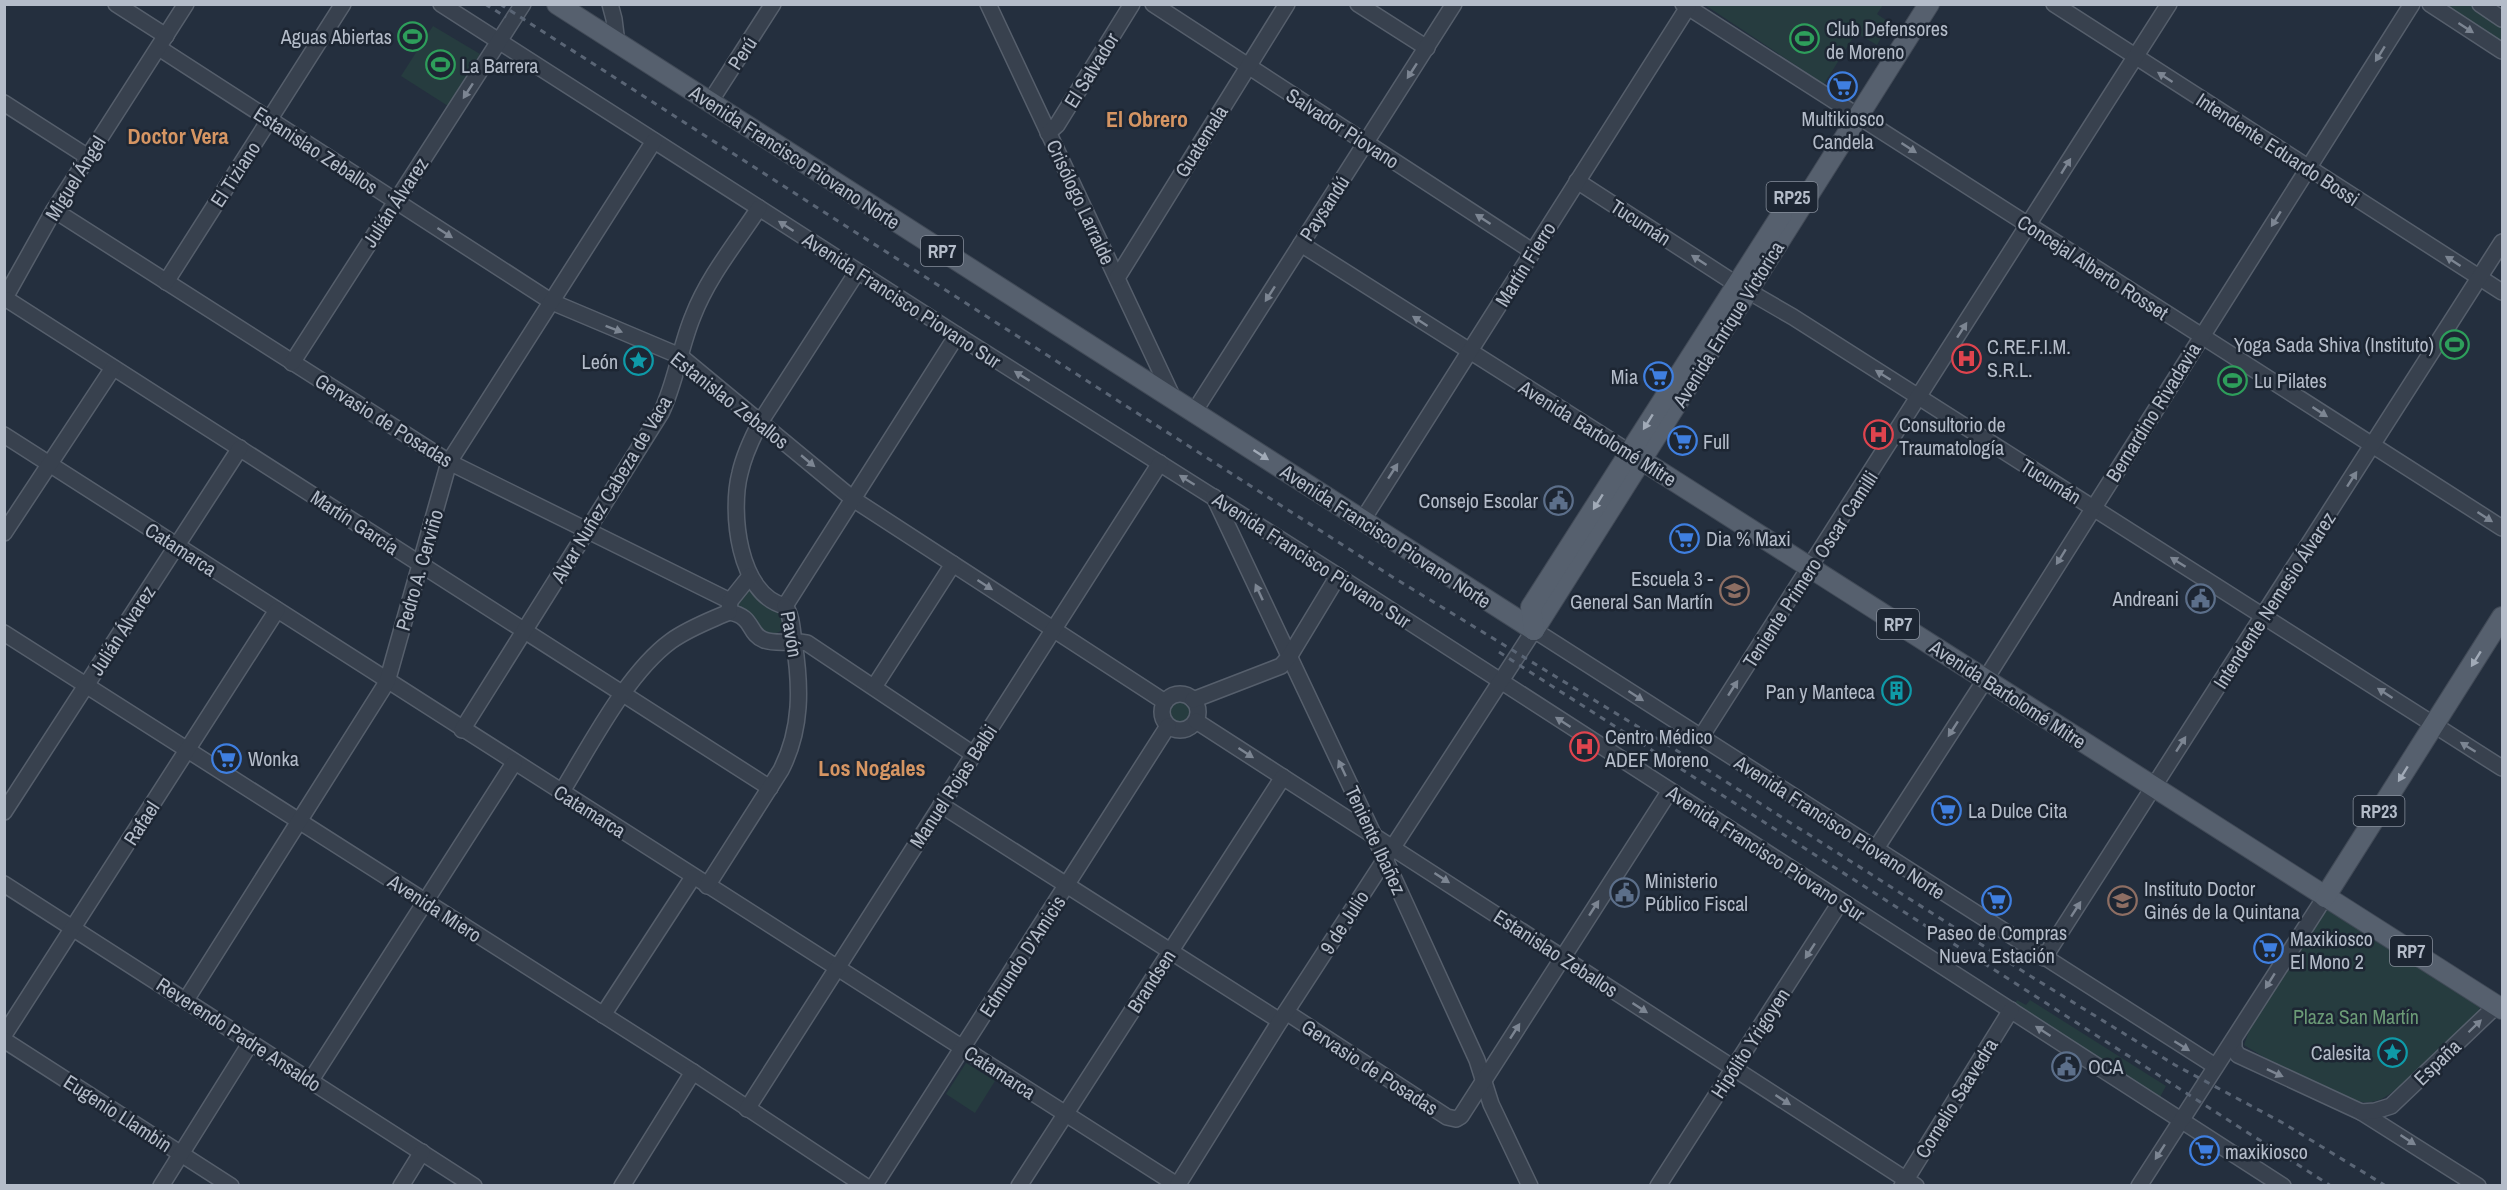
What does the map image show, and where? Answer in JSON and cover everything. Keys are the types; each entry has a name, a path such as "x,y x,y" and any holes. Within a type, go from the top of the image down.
{"main road":[{"name":"Avenida Francisco Piovano Norte","path":"557,4 1534,630"},
{"name":"Avenida Enrique Victorica","path":"1854,113 1915,4"},
{"name":"Avenida Enrique Victorica","path":"1534,630 1636,457 1742,287 1854,113 1929,4"},
{"name":"Avenida Bartolomé Mitre","path":"1636,457 2325,897 2500,1003"},
{"name":"RP23","path":"2325,897 2502,617"}],"street":[{"name":"Estanislao Zeballos","path":"116,4 162,42 269,120 552,302 680,356 853,499 1165,702"},
{"name":"Miguel Ángel","path":"6,298 54,210 186,4"},
{"name":"El Tiziano","path":"166,282 343,4"},
{"name":"Avenida Francisco Piovano Sur","path":"441,4 857,272 1338,576 1669,792 2283,1185"},
{"name":"Julián Álvarez","path":"292,363 523,4"},
{"path":"610,4 615,19 617,43"},
{"name":"Perú","path":"710,102 773,4"},
{"name":"Crisólogo Larralde","path":"988,4 1174,400"},
{"name":"El Salvador","path":"1048,133 1057,125 1132,4"},
{"name":"Salvador Piovano","path":"1153,4 1532,251"},
{"name":"Guatemala","path":"1117,278 1287,4"},
{"path":"1358,4 1427,48"},
{"name":"Paysandú","path":"1194,412 1454,4"},
{"name":"Intendente Eduardo Bossi","path":"2054,4 2502,292"},
{"name":"Teniente Primero Oscar Camilli","path":"1701,737 2169,4"},
{"name":"Bernardino Rivadavia","path":"1875,850 2412,4"},
{"path":"2430,4 2502,51"},
{"path":"2480,4 2502,19"},
{"name":"Concejal Alberto Rosset","path":"1686,6 2502,528"},
{"name":"Martín Fierro","path":"1362,521 1686,6"},
{"path":"4,103 88,157"},
{"name":"Pedro A. Cerviño","path":"186,1000 387,682 449,462 654,141"},
{"name":"Tucumán","path":"1577,181 2502,768"},
{"name":"Alvar Nuñez Cabeza de Vaca","path":"462,730 588,533 661,413 668,400 680,356 700,299 759,208"},
{"name":"Gervasio de Posadas","path":"54,210 449,462 729,606 747,619 756,635 764,640 772,642 794,640 807,643 973,754"},
{"name":"Intendente Nemesio Álvarez","path":"2044,958 2502,242"},
{"name":"Avenida Bartolomé Mitre","path":"1301,244 1636,457"},
{"path":"785,606 770,601 750,576 740,547 736,496 740,473 752,438 761,422 857,272"},
{"name":"Martín García","path":"6,298 770,788"},
{"name":"Pavón","path":"707,886 770,788 789,754 797,723 800,689 791,617 785,606 957,335"},
{"path":"4,533 113,368"},
{"name":"Catamarca","path":"4,435 462,730 1178,1185"},
{"name":"Julián Álvarez","path":"4,812 240,448"},
{"name":"Manuel Rojas Balbi","path":"747,1109 1160,463"},
{"name":"Teniente Ibañez","path":"1214,497 1374,834"},
{"path":"874,687 953,564"},
{"path":"561,793 624,694 669,642 729,606 750,576"},
{"path":"1193,700 1199,712 1196,721 1184,730 1168,726 1162,710 1165,702 1175,695 1193,700 1275,670 1289,657 1338,576"},
{"name":"Rafael","path":"4,1035 277,610"},
{"name":"9 de Julio","path":"1178,1185 1283,1016 1534,630"},
{"name":"Avenida Francisco Piovano Norte","path":"1534,630 2215,1066"},
{"name":"Avenida Miero","path":"4,633 693,1072 864,1185"},
{"name":"Estanislao Zeballos","path":"1196,721 1374,834 1389,853 1563,958 1908,1183"},
{"name":"Edmundo D'Amicis","path":"874,1185 1068,886 1168,726"},
{"path":"311,1080 514,763"},
{"name":"Brandsen","path":"1019,1185 1283,777"},
{"path":"1484,1080 1669,792"},
{"name":"Gervasio de Posadas","path":"941,805 1171,951 1283,1016 1447,1118 1456,1119 1461,1116 1484,1080"},
{"name":"Teniente Ibañez","path":"1389,853 1477,1060 1491,1104 1528,1185"},
{"path":"603,1015 693,877"},
{"name":"Reverendo Padre Ansaldo","path":"4,884 474,1185"},
{"name":"RP23","path":"2215,1066 2325,897"},
{"name":"Hipólito Yrigoyen","path":"1658,1185 1841,901"},
{"name":"España","path":"2361,1112 2375,1112 2391,1106 2500,1003"},
{"name":"Cornelio Saavedra","path":"1908,1183 2011,1010"},
{"name":"Eugenio Llambin","path":"4,1040 231,1185"},
{"path":"2234,1040 2234,1049 2238,1056 2361,1112 2478,1185"},
{"path":"161,1185 251,1042"},
{"path":"2139,1185 2215,1066 2249,1061"},
{"path":"622,1185 693,1072"},
{"path":"401,1185 422,1152"}],"green space":[{"name":"Club Defensores de Moreno","path":"1705,5 1883,5 1877,14 1890,23 1877,45 1856,33 1824,84"},
{"path":"2440,5 2472,5 2502,24 2502,44"},
{"name":"La Barrera","path":"433,26 480,54 448,106 401,76"},
{"path":"751,586 765,605 780,610 785,627 780,631 773,634 765,633 750,612 736,607"},
{"path":"1176,700 1184,700 1191,707 1191,715 1184,722 1176,722 1169,715 1169,707"},
{"name":"Plaza San Martín","path":"2329,910 2477,1001 2480,1007 2476,1017 2401,1085 2386,1097 2375,1101 2357,1101 2267,1059 2244,1045 2250,1028 2325,912"},
{"path":"2017,1000 2026,1005 2030,1000 2166,1086 2159,1099 2014,1006"},
{"path":"966,1063 995,1081 975,1113 946,1094"}],"railway":[{"path":"485,4 506,17"},
{"path":"500,4 1391,576 1689,758 2032,977 2175,1065 2283,1123 2386,1186"},
{"path":"1499,652 2331,1186"}],"place":[{"name":"Aguas Abiertas","path":"413,36"},
{"name":"Club Defensores de Moreno","path":"1805,39"},
{"name":"La Barrera","path":"440,65"},
{"name":"Multikiosco Candela","path":"1843,87"},
{"name":"Yoga Sada Shiva (Instituto)","path":"2455,344"},
{"name":"C.RE.F.I.M. S.R.L.","path":"1966,358"},
{"name":"León","path":"639,361"},
{"name":"Mia","path":"1659,376"},
{"name":"Lu Pilates","path":"2233,380"},
{"name":"Consultorio de Traumatología","path":"1878,435"},
{"name":"Full","path":"1682,441"},
{"name":"Consejo Escolar","path":"1559,500"},
{"name":"Dia % Maxi","path":"1685,538"},
{"name":"Escuela 3 - General San Martín","path":"1734,590"},
{"name":"Andreani","path":"2200,598"},
{"name":"Pan y Manteca","path":"1896,691"},
{"name":"Centro Médico ADEF Moreno","path":"1584,747"},
{"name":"Wonka","path":"227,758"},
{"name":"La Dulce Cita","path":"1947,810"},
{"name":"Ministerio Público Fiscal","path":"1624,892"},
{"name":"Instituto Doctor Ginés de la Quintana","path":"2123,900"},
{"name":"Paseo de Compras Nueva Estación","path":"1997,901"},
{"name":"Maxikiosco El Mono 2","path":"2269,949"},
{"name":"Calesita","path":"2392,1052"},
{"name":"OCA","path":"2067,1066"},
{"name":"maxikiosco","path":"2204,1151"}],"district":[{"name":"El Obrero","path":"1147,119"},
{"name":"Doctor Vera","path":"178,136"},
{"name":"Los Nogales","path":"872,768"}]}
